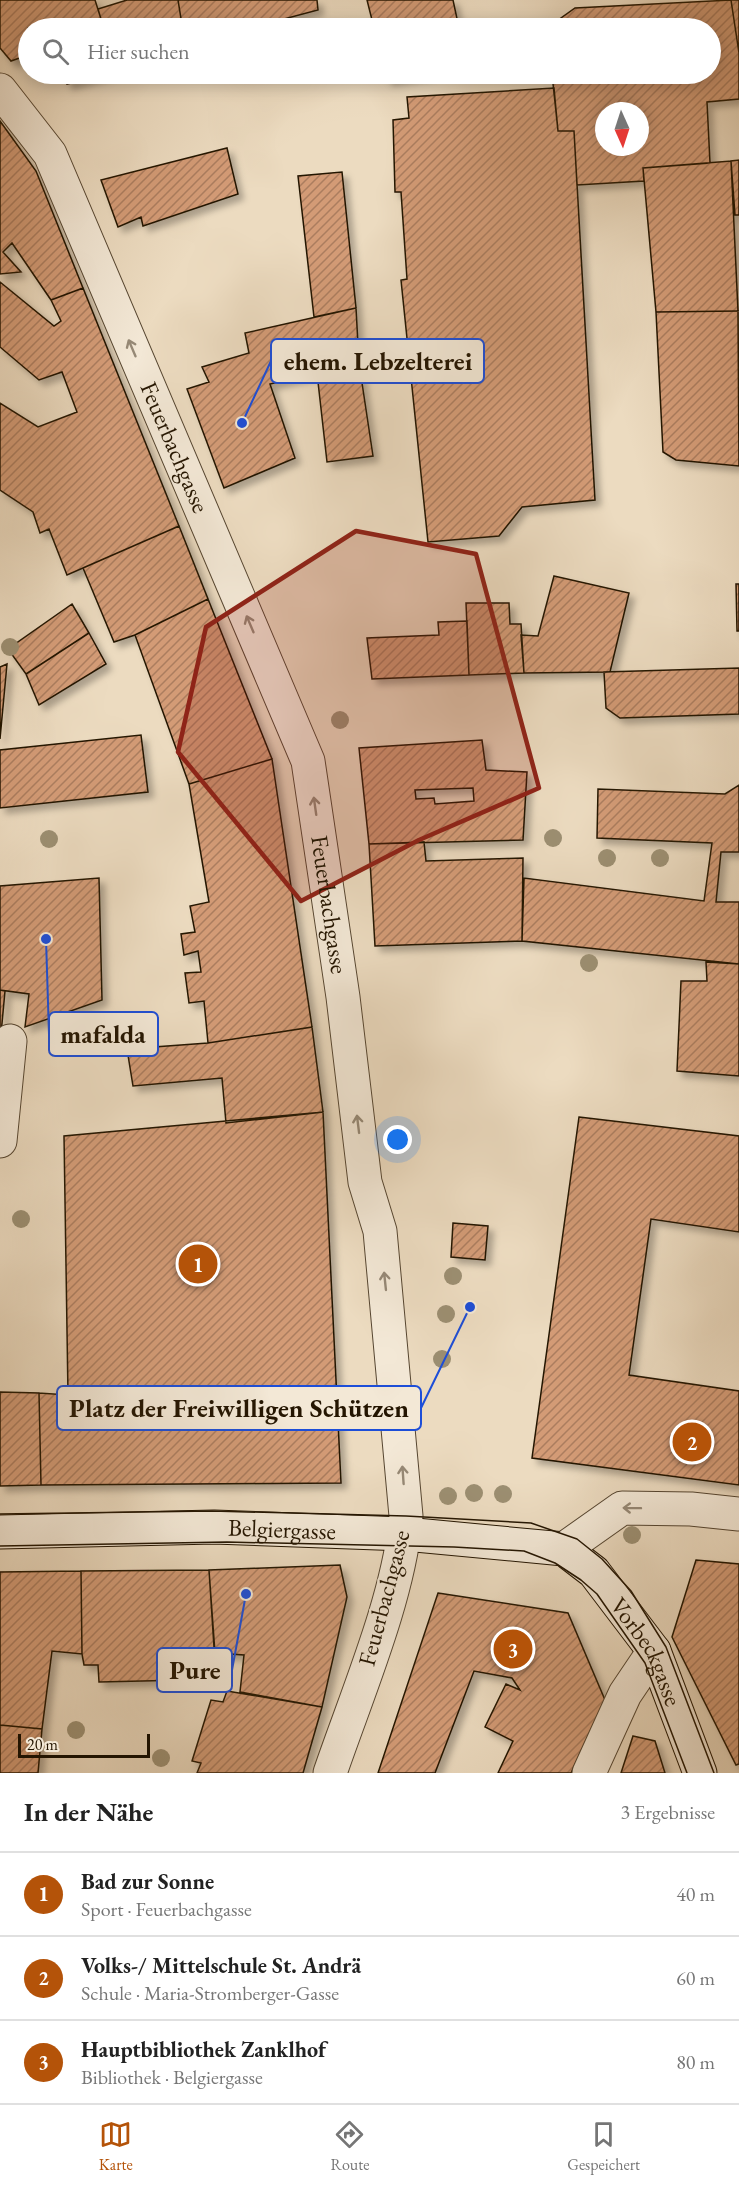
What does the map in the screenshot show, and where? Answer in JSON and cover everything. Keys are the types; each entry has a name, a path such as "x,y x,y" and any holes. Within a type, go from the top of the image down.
{"street":[{"name":"Feuerbachgasse","path":"0,90 50,154 308,761 343,997 365,1182 380,1231 398,1408 406,1516 405,1534 386,1606 330,1773"},
{"path":"0,1140 10,1041"},
{"path":"564,1549 622,1508 691,1509 739,1514"},
{"name":"Belgiergasse","path":"0,1532 214,1527 405,1534 564,1549"},
{"name":"Vorbeckgasse","path":"564,1549 594,1572 654,1651 700,1773"},
{"path":"589,1773 626,1694 654,1651"}],"highlighted area":[{"path":"356,531 476,554 539,788 419,840 301,901 178,752 206,627"}],"building":[{"path":"0,0 95,0 101,18 18,18 18,59 11,61 0,48"},
{"path":"127,0 178,0 181,18 101,18 98,9"},
{"path":"178,0 317,0 318,10 288,18 181,18"},
{"path":"367,0 453,0 457,18 372,18"},
{"path":"731,0 739,53 739,99 707,102 710,163 643,168 644,181 577,185 574,131 558,131 553,84 721,84 721,18 561,18 575,8"},
{"path":"731,0 739,0 739,53"},
{"path":"554,88 558,131 574,131 595,500 522,507 499,536 428,542 401,280 407,279 401,192 395,192 393,120 409,118 407,97"},
{"path":"0,121 36,171 83,288 51,300 12,243 3,252 21,272 0,274"},
{"path":"227,148 238,194 143,226 141,217 118,227 101,180"},
{"path":"739,160 739,215 735,215 731,161"},
{"path":"731,161 738,311 656,312 643,168"},
{"path":"342,172 356,308 314,317 298,176"},
{"path":"0,282 54,326 61,321 51,300 83,288 179,526 67,575 49,529 40,533 33,512 0,490 0,403 38,427 77,412 62,372 39,380 0,347"},
{"path":"356,308 359,363 270,384 295,458 224,488 187,389 209,382 202,367 249,353 245,333"},
{"path":"738,311 739,466 676,460 663,452 656,312"},
{"path":"359,363 373,456 327,462 317,373"},
{"path":"179,526 208,599 135,635 114,642 83,568"},
{"path":"554,576 629,593 610,672 524,673 521,635 538,636"},
{"path":"736,584 739,584 739,631 737,631"},
{"path":"208,599 272,759 189,784 135,635"},
{"path":"466,603 509,603 510,624 521,624 524,673 469,675"},
{"path":"72,604 89,633 26,674 8,649"},
{"path":"467,621 469,675 372,679 367,638 439,635 438,622"},
{"path":"89,633 106,664 39,705 26,674"},
{"path":"7,664 0,739 0,667"},
{"path":"739,668 739,714 620,718 606,708 604,672"},
{"path":"141,735 148,792 0,808 0,750"},
{"path":"482,740 486,770 527,772 523,840 369,844 359,748","holes":["473,788 474,801 435,804 434,798 416,799 415,790"]},
{"path":"272,759 312,1027 208,1043 204,1001 189,1003 185,973 201,972 198,951 184,955 181,934 195,932 190,906 209,902 189,784"},
{"path":"739,785 739,852 721,852 716,902 739,902 739,964 522,941 524,878 704,901 712,843 597,838 598,789 725,794"},
{"path":"424,842 426,861 523,858 522,941 375,946 369,844"},
{"path":"99,878 102,1000 25,1027 29,994 0,990 0,886"},
{"path":"706,962 739,964 739,1076 677,1071 681,981 707,981"},
{"path":"0,990 5,991 0,1045"},
{"path":"312,1027 323,1112 226,1123 222,1078 133,1086 127,1049 208,1043"},
{"path":"323,1112 341,1483 41,1485 39,1393 68,1395 64,1136"},
{"path":"579,1117 739,1136 739,1232 651,1219 629,1375 739,1391 739,1485 532,1458"},
{"path":"453,1223 488,1226 485,1260 451,1257"},
{"path":"0,1392 39,1393 41,1485 0,1486"},
{"path":"696,1560 739,1564 739,1764 736,1765 672,1637"},
{"path":"340,1565 347,1597 322,1707 240,1692 244,1655 215,1653 209,1570"},
{"path":"209,1570 215,1663 184,1662 185,1680 99,1682 98,1665 84,1665 81,1571"},
{"path":"81,1571 82,1654 52,1651 42,1729 0,1725 0,1572"},
{"path":"438,1593 568,1613 605,1700 571,1773 498,1773 513,1741 485,1727 506,1684 520,1690 512,1678 474,1671 435,1773 378,1773"},
{"path":"227,1691 322,1707 303,1773 197,1773 201,1763 192,1761 211,1700 223,1702"},
{"path":"0,1725 42,1729 38,1773 0,1773"},
{"path":"633,1736 655,1741 665,1773 621,1773"}],"tram line":[{"path":"0,1514 212,1511 406,1516 531,1523 577,1539 602,1559 631,1591 666,1647 714,1773"},
{"path":"0,1546 227,1542 454,1547 524,1551 555,1563 597,1594 645,1663 687,1773"}],"place":[{"name":"ehem. Lebzelterei","path":"242,423"},
{"name":"mafalda","path":"46,939"},
{"name":"Bad zur Sonne","path":"198,1264"},
{"name":"Platz der Freiwilligen Schützen","path":"470,1307"},
{"name":"Volks-/ Mittelschule St. Andrä","path":"692,1442"},
{"name":"Pure","path":"246,1594"},
{"name":"Hauptbibliothek Zanklhof","path":"513,1649"}]}
